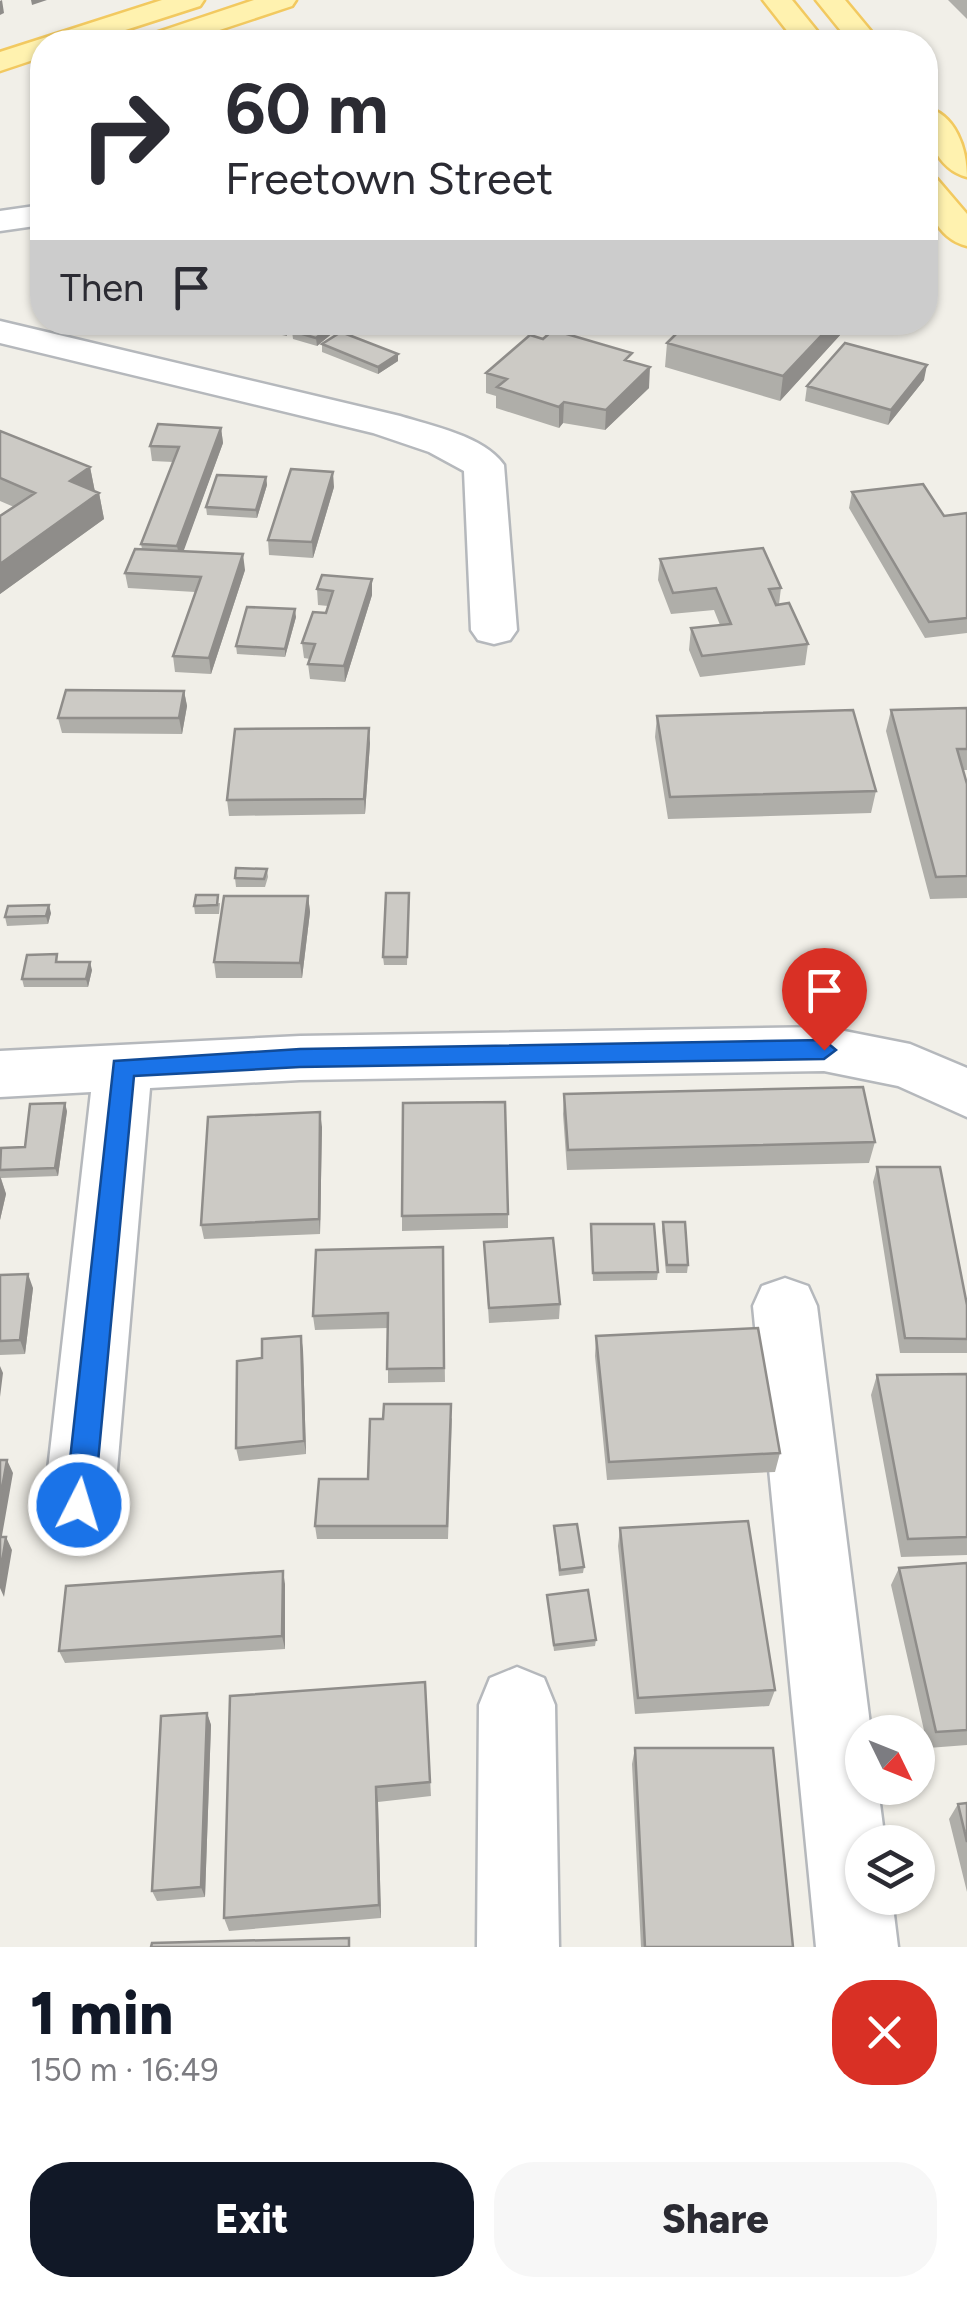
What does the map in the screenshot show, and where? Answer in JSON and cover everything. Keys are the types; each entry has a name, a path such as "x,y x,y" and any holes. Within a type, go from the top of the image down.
{"main road":[{"path":"98,30 190,0"},
{"path":"192,30 282,0"},
{"path":"777,0 801,30"},
{"path":"830,0 855,30"},
{"path":"0,62 30,52"},
{"path":"0,94 30,84"},
{"path":"938,132 967,167"},
{"path":"938,202 967,236"}],"street":[{"path":"0,221 30,217"},
{"path":"0,332 386,424 443,444 484,465 494,630"},
{"path":"0,1074 300,1058 824,1050 910,1066 967,1094"},
{"path":"79,1505 123,1067"},
{"path":"785,1306 857,1947"},
{"path":"517,1704 518,1947"}],"building":[{"path":"336,335 349,335 398,354 378,367 322,344"},
{"path":"530,335 543,339 547,335 570,335 632,353 625,360 650,367 606,410 564,402 559,407 497,387 507,379 486,373"},
{"path":"675,335 822,335 783,376 667,343"},
{"path":"845,343 927,365 891,410 807,386"},
{"path":"158,424 221,428 177,546 141,544 179,447 150,446"},
{"path":"0,431 90,467 70,481 99,493 0,564 0,516 35,493 0,478"},
{"path":"291,469 333,472 312,542 268,540"},
{"path":"217,475 266,477 256,510 206,507"},
{"path":"923,484 944,516 967,513 967,618 929,622 852,492"},
{"path":"763,548 781,588 769,589 776,605 789,603 808,644 702,656 691,628 731,624 716,588 673,593 660,559"},
{"path":"135,549 243,554 209,658 173,656 201,577 125,573"},
{"path":"322,575 372,579 344,666 308,664 315,644 302,643 313,612 326,613 333,591 317,589"},
{"path":"247,607 295,609 285,649 236,646"},
{"path":"66,690 184,691 179,718 58,718"},
{"path":"967,708 967,749 957,749 967,784 967,876 936,877 891,710"},
{"path":"853,710 876,791 670,797 657,716"},
{"path":"369,728 364,799 227,800 235,729"},
{"path":"236,868 267,869 264,879 235,878"},
{"path":"386,893 409,893 407,957 383,957"},
{"path":"196,895 218,895 217,905 194,906"},
{"path":"224,896 308,896 300,963 214,962"},
{"path":"49,905 46,916 5,917 8,906"},
{"path":"57,954 56,962 90,962 86,979 22,979 27,955"},
{"path":"863,1087 875,1142 568,1150 564,1094"},
{"path":"505,1102 508,1214 402,1216 403,1103"},
{"path":"65,1103 55,1168 0,1170 1,1148 25,1147 30,1104"},
{"path":"320,1112 319,1219 201,1225 208,1117"},
{"path":"877,1167 940,1167 967,1305 967,1339 905,1338"},
{"path":"663,1222 685,1222 688,1265 667,1265"},
{"path":"591,1224 654,1224 658,1272 593,1273"},
{"path":"553,1238 560,1304 489,1308 484,1242"},
{"path":"443,1247 444,1368 387,1369 388,1313 313,1316 316,1250"},
{"path":"28,1274 20,1340 0,1341 0,1275"},
{"path":"758,1328 780,1453 609,1462 596,1336"},
{"path":"301,1336 304,1441 236,1448 237,1361 262,1358 262,1339"},
{"path":"967,1374 967,1537 908,1539 877,1375"},
{"path":"384,1404 451,1404 447,1526 315,1526 319,1479 368,1479 370,1419 383,1419"},
{"path":"0,1460 7,1460 0,1499"},
{"path":"748,1521 775,1690 638,1698 620,1528"},
{"path":"577,1524 584,1567 560,1570 554,1526"},
{"path":"0,1537 6,1537 0,1574"},
{"path":"967,1563 967,1730 936,1732 899,1568"},
{"path":"283,1571 282,1636 59,1651 66,1586"},
{"path":"588,1590 596,1640 554,1645 547,1595"},
{"path":"425,1682 430,1782 376,1787 379,1905 224,1918 230,1696"},
{"path":"207,1713 201,1887 152,1891 161,1716"},
{"path":"635,1748 773,1748 793,1947 645,1947"},
{"path":"967,1803 967,1842 958,1804"},
{"path":"349,1938 349,1947 151,1947 152,1943"}],"route":[{"path":"79,1505 123,1067 300,1058 824,1050"}]}
